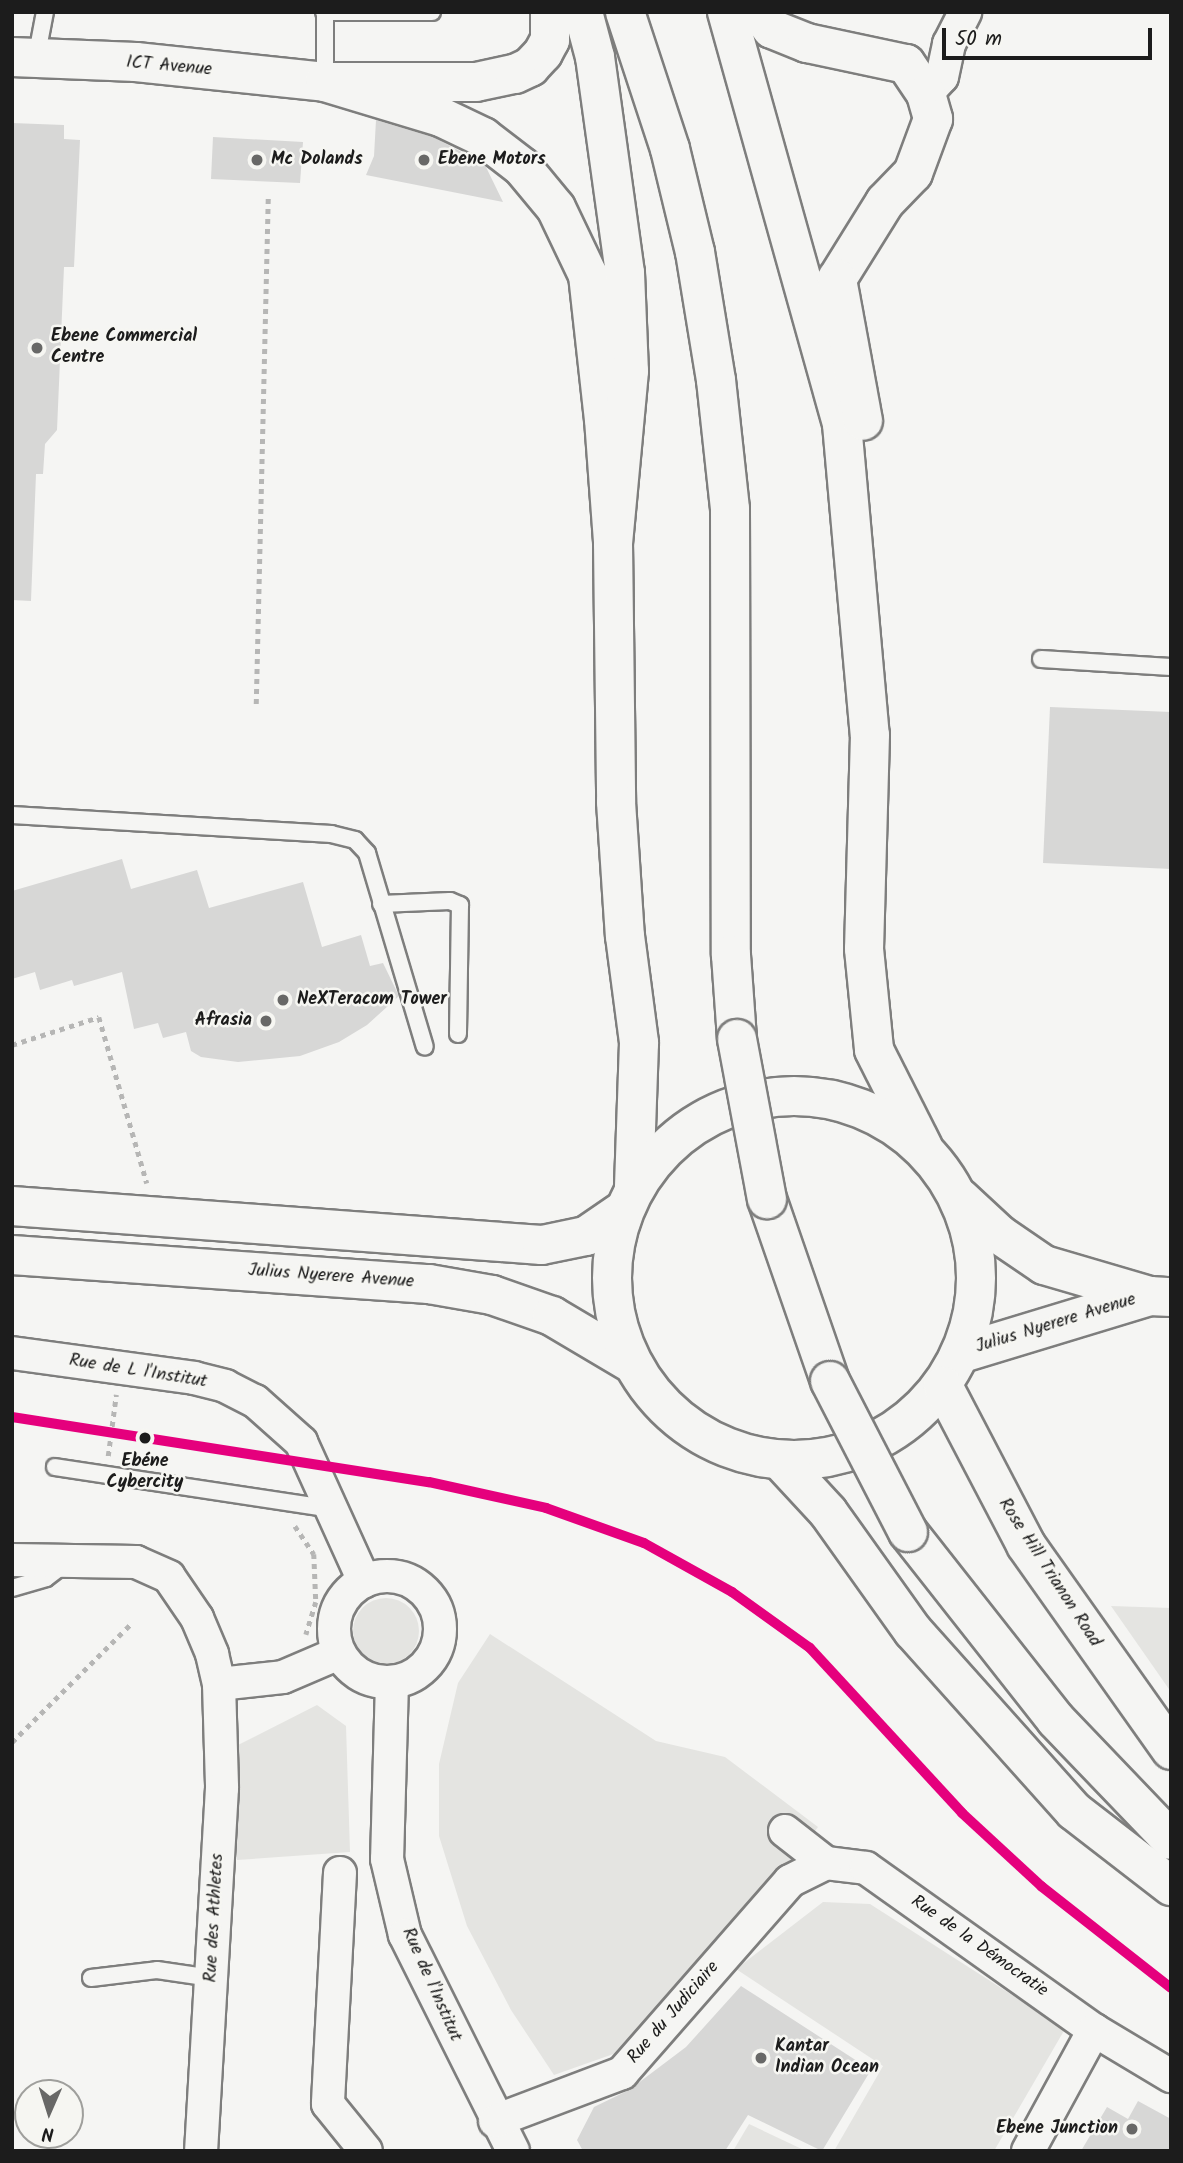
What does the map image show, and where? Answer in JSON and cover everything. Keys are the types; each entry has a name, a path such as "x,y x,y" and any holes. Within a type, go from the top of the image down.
{"main road":[{"path":"325,82 476,82 515,74 530,67 543,53 550,40 550,12"},
{"path":"583,12 595,57 625,273 629,371 613,543"},
{"path":"625,12 670,149 695,253 716,380 730,509 731,955 737,1039 767,1199 830,1381 908,1532 1056,1720 1171,1840"},
{"path":"727,12 842,424 870,735 864,949 874,1050 923,1147"},
{"path":"759,12 772,29 807,43 906,64 926,93 933,119 913,173 885,202 837,279 862,404 886,661 870,735"},
{"name":"ICT Avenue","path":"24,58 136,62 325,82"},
{"path":"325,82 440,117 483,137 522,167 556,208 588,275 613,543 616,802 625,936 639,1043 629,1199"},
{"name":"Julius Nyerere Avenue","path":"12,1206 542,1245 586,1236 629,1199 669,1144 715,1113 768,1097 824,1097 877,1115 923,1147 960,1198 1000,1235 1044,1265 1160,1296"},
{"name":"Julius Nyerere Avenue","path":"629,1199 611,1262 615,1315 633,1364 654,1395 681,1421 712,1441 748,1454 780,1460 853,1449 898,1428 943,1386 962,1353 977,1302 976,1249 960,1198"},
{"name":"Julius Nyerere Avenue","path":"12,1255 429,1284 492,1295 552,1316 633,1364"},
{"name":"Julius Nyerere Avenue","path":"962,1353 1160,1296"},
{"name":"Rose Hill Trianon Road","path":"943,1386 1026,1545 1171,1749"},
{"path":"780,1460 828,1512 913,1631 1074,1811 1171,1886"}],"street":[{"path":"926,93 942,77 949,44 965,12"},
{"name":"Rue de L l'Institut","path":"12,1353 225,1386 255,1401 301,1442 364,1581"},
{"name":"Rue des Athletes","path":"12,1560 136,1562 169,1577 197,1618 219,1684 222,1788 201,2151"},
{"path":"396,1577 412,1582 435,1604 439,1638 434,1654 409,1678 392,1682 361,1676 339,1653 334,1620 345,1597 364,1581 396,1577"},
{"path":"219,1684 283,1677 339,1653"},
{"name":"Rue de l'Institut","path":"392,1682 387,1859 405,1935 495,2121 513,2151"},
{"path":"785,1831 826,1863"},
{"name":"Rue du Judiciaire","path":"495,2121 622,2074 790,1881 826,1863"},
{"name":"Rue de la Démocratie","path":"826,1863 866,1868 1094,2030 1171,2076"},
{"path":"340,1873 328,2104 366,2151"},
{"path":"1028,2151 1094,2030"}],"lane":[{"path":"24,58 45,12"},
{"path":"325,82 325,12 432,12"},
{"path":"1041,659 1171,667"},
{"path":"12,815 331,834 355,840 367,853 425,1047"},
{"path":"381,904 450,901 460,905 458,1034"},
{"path":"55,1467 333,1509"},
{"path":"12,1588 46,1578 68,1562"},
{"path":"91,1978 157,1970 211,1978"}],"path":[{"path":"256,704 268,197"},
{"path":"12,1045 99,1017 147,1183"},
{"path":"117,1387 108,1460 122,1462"},
{"path":"12,1742 132,1623"}],"shaded area":[{"path":"386,1598 399,1600 409,1608 417,1618 417,1644 409,1654 399,1662 386,1664 373,1662 363,1654 355,1644 353,1631 355,1618 363,1608 373,1600"},
{"path":"1111,1606 1171,1608 1171,1692"},
{"path":"490,1634 656,1741 725,1757 818,1827 793,1861 619,2052 554,2075 511,2010 467,1926 439,1836 439,1764 458,1683"},
{"path":"317,1705 346,1726 350,1852 237,1860 238,1745"},
{"path":"823,1902 870,1904 1065,2029 994,2151 834,2151 883,2066 736,1969"},
{"path":"749,2124 806,2151 733,2151"}],"building":[{"name":"Ebene Motors","path":"376,120 433,137 477,160 486,167 503,202 366,175 374,156"},
{"name":"Ebene Commercial Centre","path":"12,123 64,125 64,139 80,140 74,267 64,267 57,430 45,444 43,474 36,474 31,601 12,600"},
{"name":"Mc Dolands","path":"213,137 303,142 300,183 211,179"},
{"path":"1050,707 1171,712 1171,869 1043,863"},
{"path":"122,859 131,889 197,870 209,908 303,882 322,947 361,935 370,966 383,963 399,996 367,1025 339,1042 300,1056 238,1062 201,1057 191,1051 186,1032 163,1038 158,1023 134,1029 122,972 74,986 72,980 40,990 35,972 12,979 12,891"},
{"name":"Kantar Indian Ocean","path":"741,1986 871,2070 822,2151 748,2115 725,2151 583,2151 577,2140 594,2107 629,2090 686,2047"},
{"name":"Ebene Junction","path":"1138,2101 1171,2119 1171,2151 1081,2151 1107,2107 1128,2119"}],"transit line":[{"path":"12,1417 429,1482 546,1508 644,1543 732,1592 810,1648 962,1813 1041,1886 1171,1988"}],"place":[{"name":"Mc Dolands","path":"257,160"},
{"name":"Ebene Motors","path":"424,160"},
{"name":"Ebene Commercial Centre","path":"37,348"},
{"name":"NeXTeracom Tower","path":"283,1000"},
{"name":"Afrasia","path":"266,1021"},
{"name":"Ebéne Cybercity","path":"145,1438"},
{"name":"Kantar Indian Ocean","path":"761,2058"},
{"name":"Ebene Junction","path":"1132,2129"}]}
